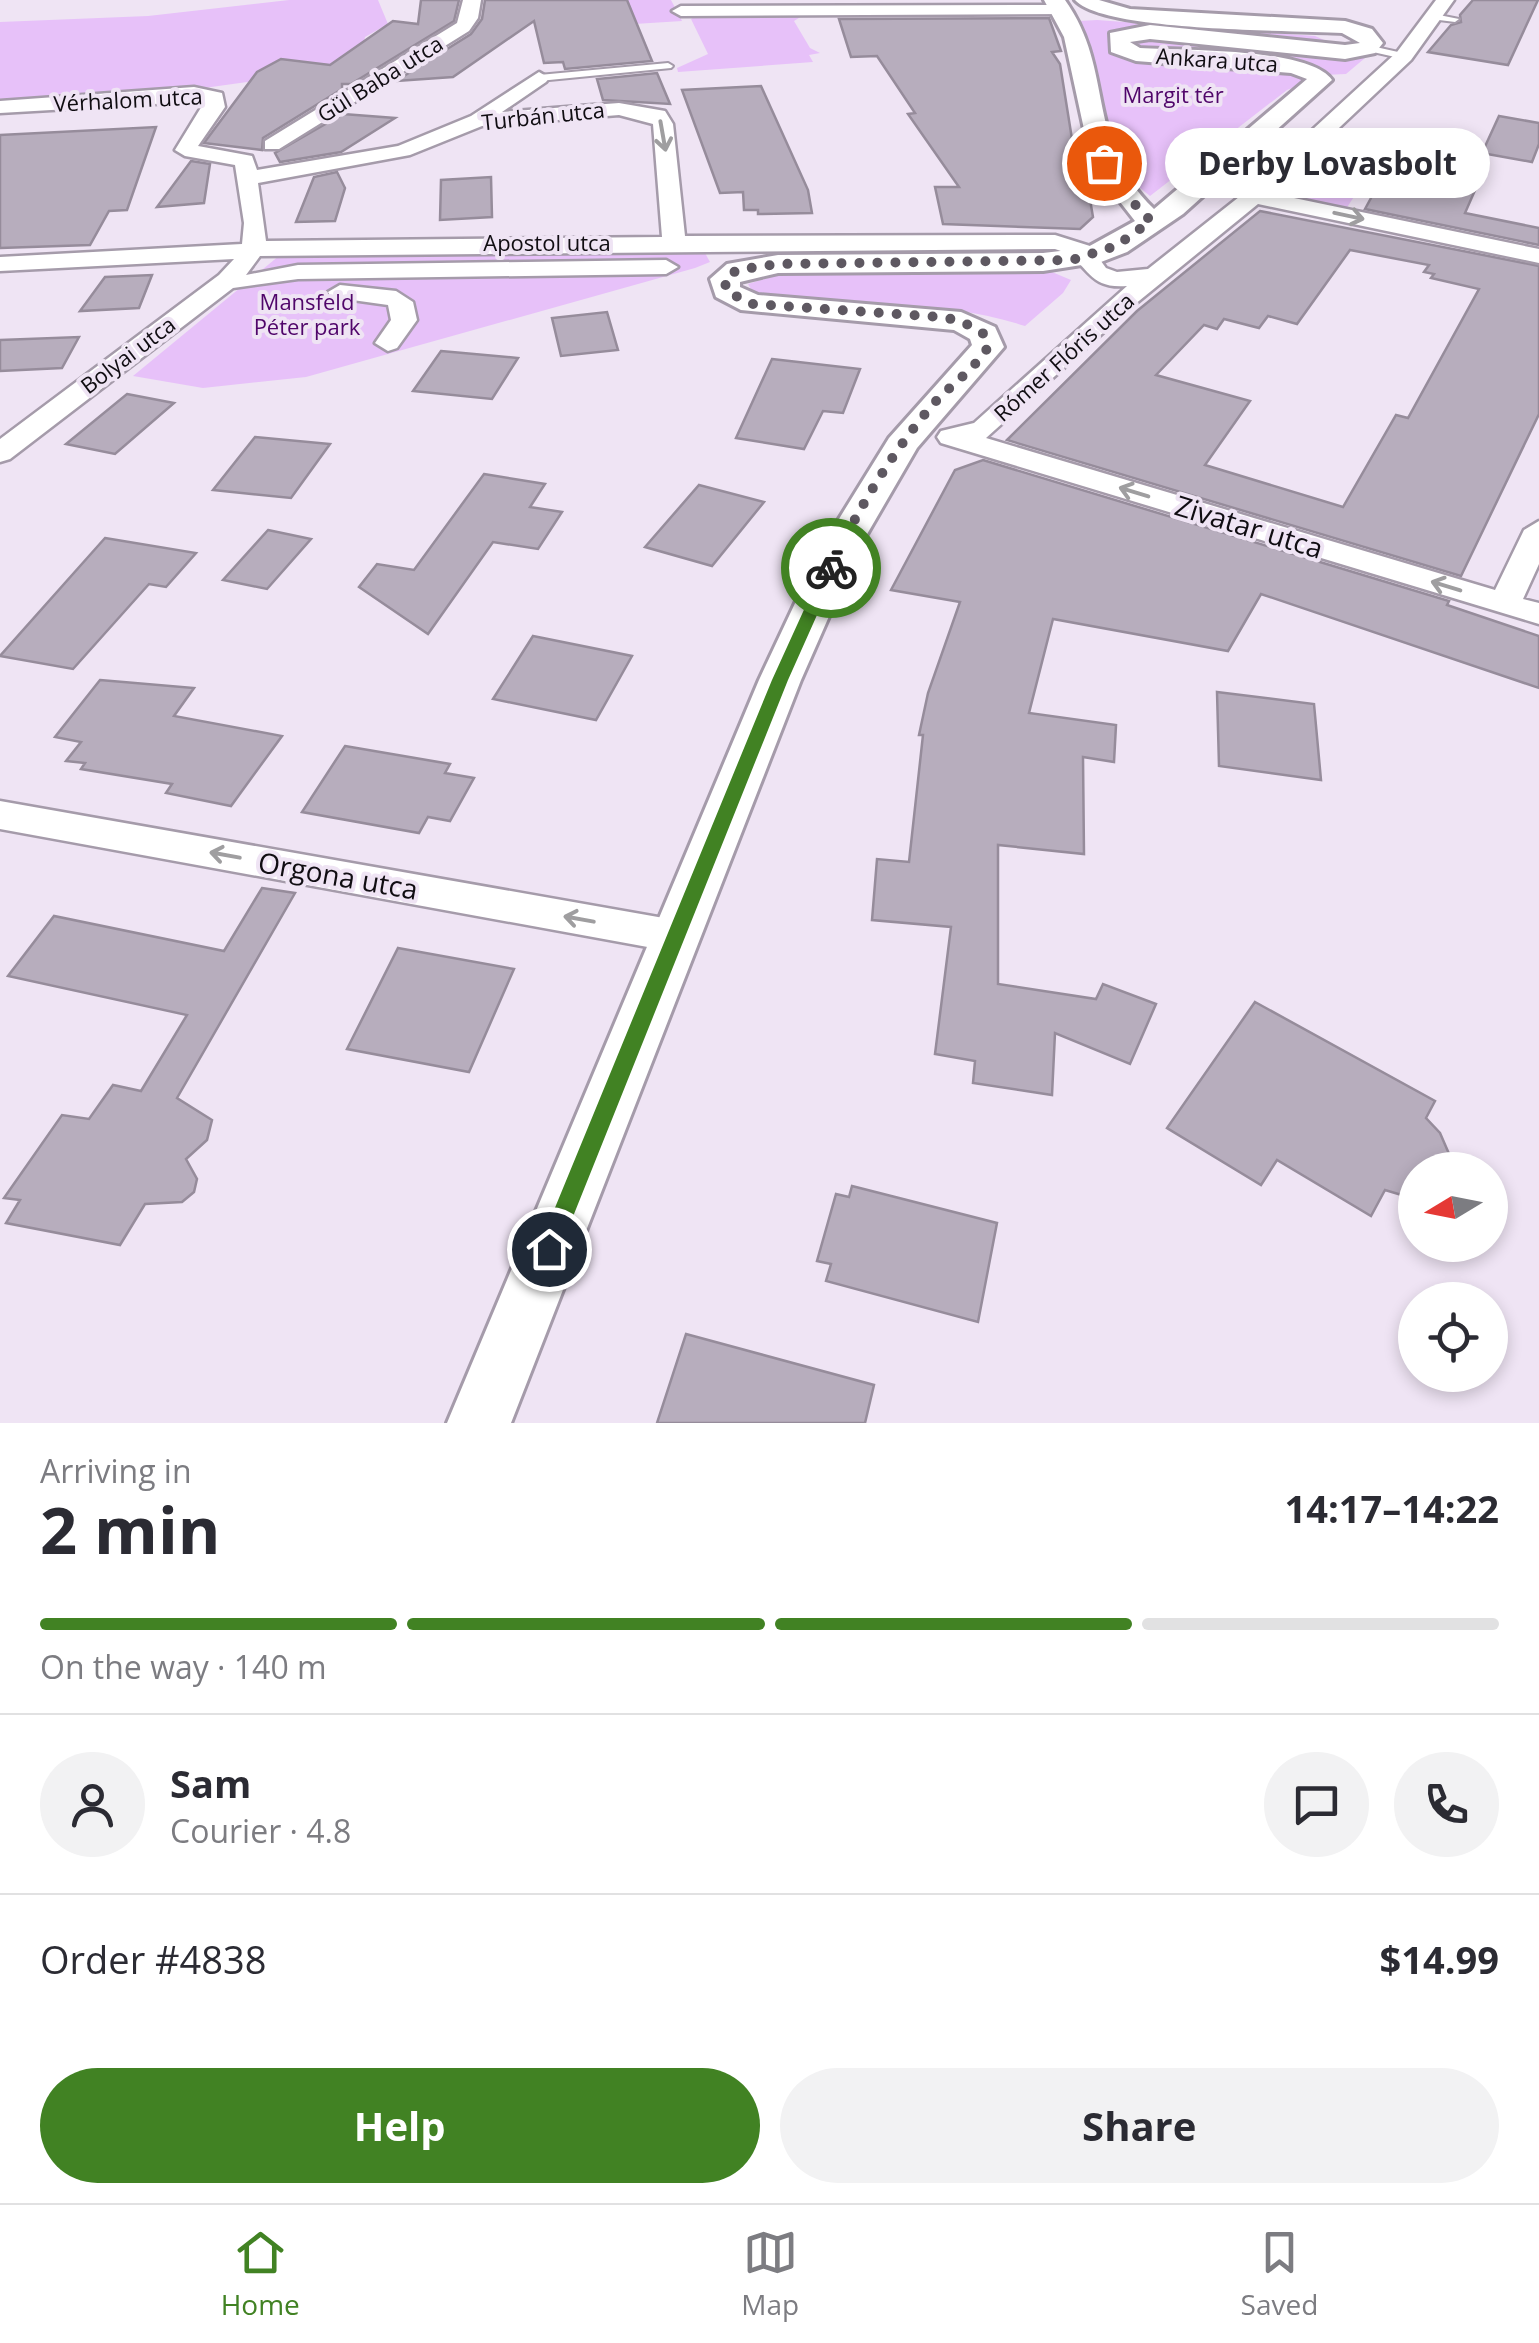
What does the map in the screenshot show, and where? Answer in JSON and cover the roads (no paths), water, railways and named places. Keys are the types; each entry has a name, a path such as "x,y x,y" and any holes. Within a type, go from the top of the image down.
{"street":[{"name":"Gül Baba utca","path":"272,145 463,27 472,0"},
{"name":"Rómer Flóris utca","path":"958,440 984,430 1155,276 1254,196 1404,56 1445,0"},
{"path":"1073,4 1104,163 1121,190 1151,221"},
{"path":"681,10 1073,4 1130,14 1345,27 1369,37 1372,42 1367,48"},
{"name":"Ankara utca","path":"961,321 752,304 726,291 725,279 737,270 778,264 1042,262 1092,256 1116,246 1217,172 1320,80 1315,73 1294,66 1136,54 1119,47 1118,38 1144,31 1336,51 1367,48"},
{"path":"478,120 539,78"},
{"name":"Vérhalom utca","path":"0,107 194,93 215,97 215,107 184,150 245,160 245,179"},
{"name":"Turbán utca","path":"245,179 403,151 478,120 619,108 658,115 663,124 674,243"},
{"path":"245,179 259,236 250,251"},
{"path":"1254,196 1539,256"},
{"name":"Apostol utca","path":"0,264 250,251 288,245 1055,242 1092,256"},
{"name":"Bolyai utca","path":"0,453 228,280 250,251"},
{"name":"Rómer Flóris utca","path":"1092,256 1095,270 1108,279 1155,276"},
{"path":"228,280 277,278 314,271 666,267"},
{"path":"277,278 281,286 303,292 381,293 396,298 404,307 404,320 388,343"},
{"name":"Rómer Flóris utca","path":"479,1423 675,936 840,548 914,429 988,347 984,334 961,321"},
{"path":"914,429 958,440"},
{"name":"Zivatar utca","path":"958,440 1539,614"},
{"path":"1505,604 1539,530"},
{"name":"Orgona utca","path":"0,815 675,936"}],"lane":[{"path":"1434,17 1455,18"},
{"path":"1367,48 1404,56"},
{"path":"539,78 668,66"}],"place":[{"name":"Derby Lovasbolt","path":"1104,163"}],"park label":[{"name":"Margit tér","path":"1173,95"},
{"name":"Mansfeld Péter park","path":"307,314"}]}
